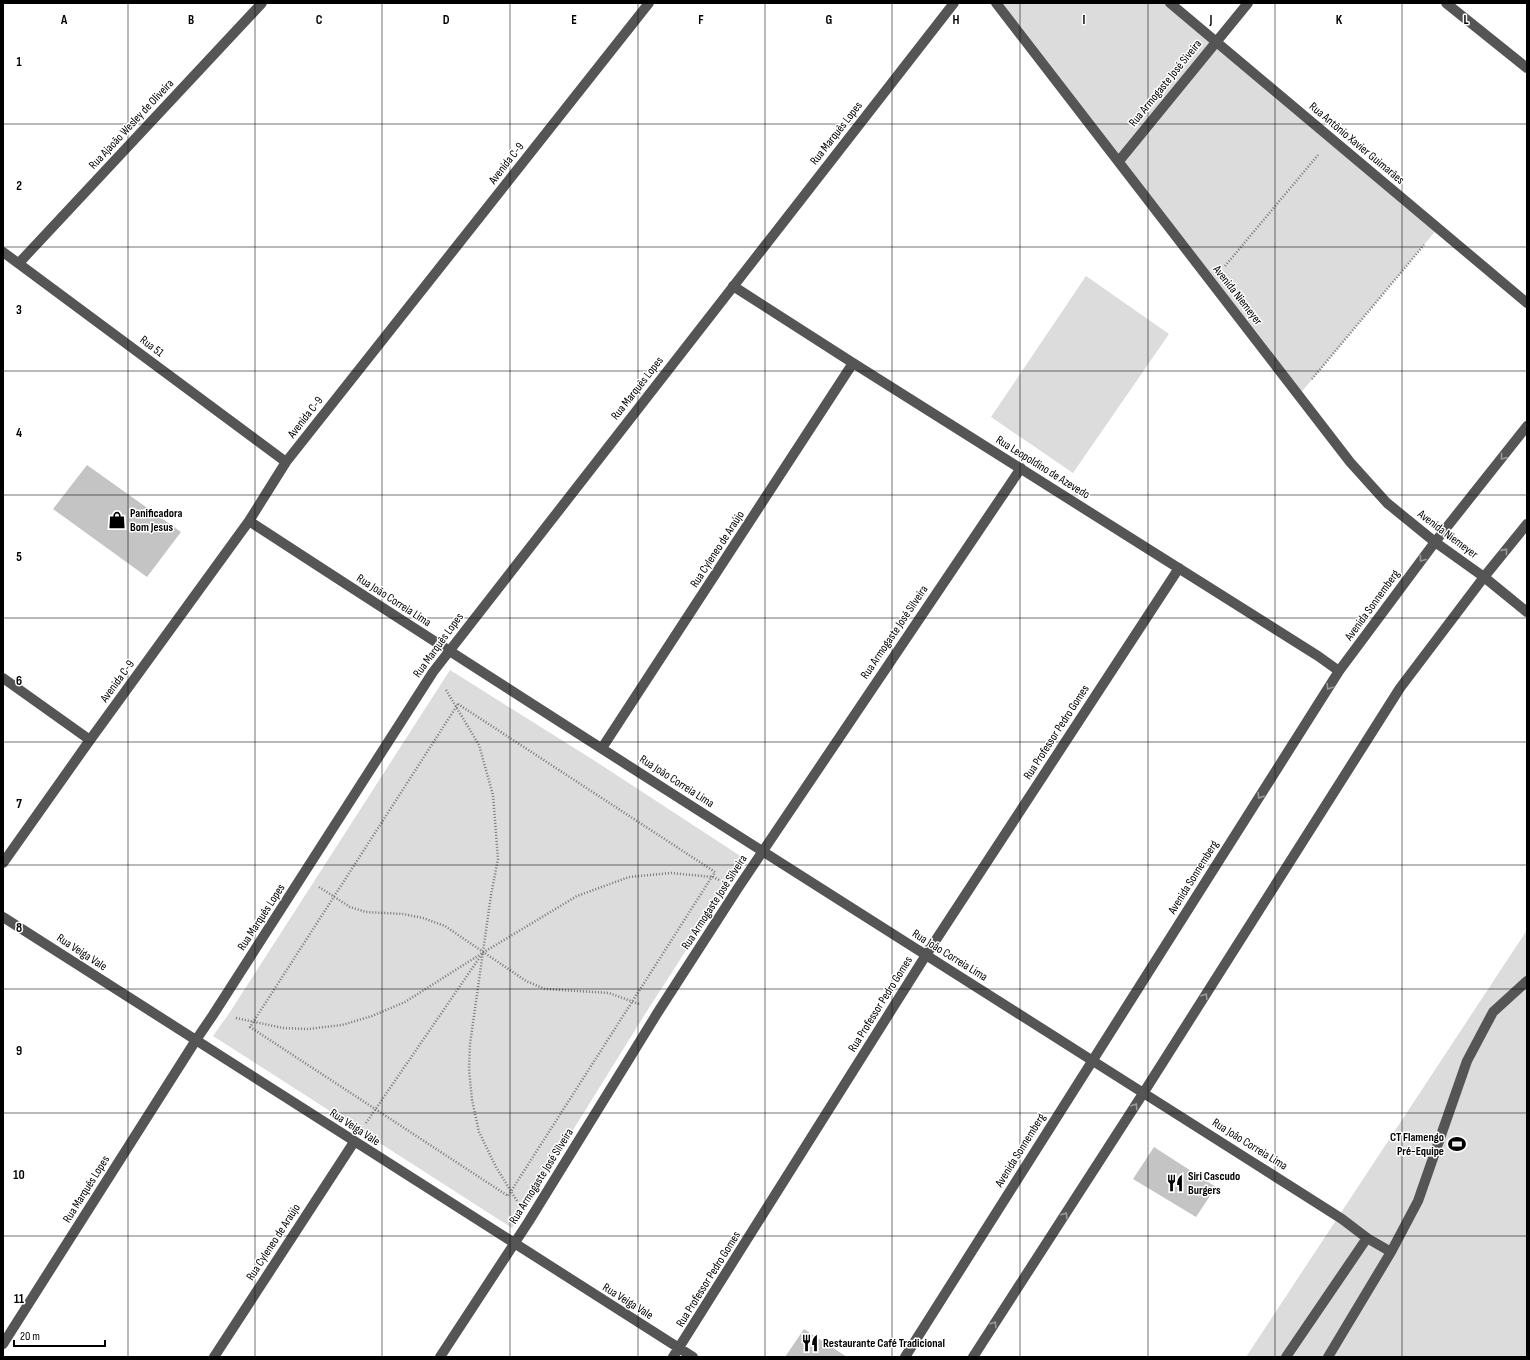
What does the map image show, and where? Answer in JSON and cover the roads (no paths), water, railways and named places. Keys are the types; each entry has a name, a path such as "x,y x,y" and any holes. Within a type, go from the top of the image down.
{"street":[{"name":"Rua Ajaoão Wesley de Oliveira","path":"19,263 262,3"},
{"name":"Avenida C-9","path":"3,863 249,521 286,462 649,3"},
{"name":"Rua Marquês Lopes","path":"3,1344 196,1040 433,672 954,3"},
{"name":"Avenida Niemeyer","path":"996,3 1350,462 1387,503 1435,542 1484,577 1527,612"},
{"name":"Rua Antônio Xavier Guimarães","path":"1170,3 1527,303"},
{"name":"Rua Armogaste José Siveira","path":"1119,161 1248,3"},
{"path":"1446,3 1527,68"},
{"name":"Rua 51","path":"3,252 286,462"},
{"name":"Rua Leopoldino de Azevedo","path":"733,286 1318,656 1339,671"},
{"name":"Rua Cyleneo de Araújo","path":"602,748 853,363"},
{"name":"Avenida Sonnemberg","path":"905,1357 1339,671 1435,542 1527,426"},
{"name":"Rua Armogaste José Silveira","path":"440,1357 529,1221 658,1012 738,888 1021,468"},
{"name":"Rua João Correia Lima","path":"249,521 448,651 602,748 762,852 1144,1092 1342,1219 1367,1238 1391,1252"},
{"path":"973,1357 1144,1092 1400,688 1484,577 1527,524"},
{"name":"Rua Professor Pedro Gomes","path":"676,1353 926,955 1179,568"},
{"path":"3,678 90,740"},
{"name":"Rua Veiga Vale","path":"3,917 514,1244 676,1353 693,1357"},
{"path":"1328,1357 1391,1252 1418,1201 1467,1061 1493,1012 1527,981"},
{"name":"Rua Cyleneo de Araújo","path":"214,1357 354,1142"},
{"path":"1286,1357 1367,1238"}],"place":[{"name":"Panificadora Bom Jesus","path":"117,520"},
{"name":"CT Flamengo Pré-Equipe","path":"1457,1144"},
{"name":"Siri Cascudo Burgers","path":"1175,1183"},
{"name":"Restaurante Café Tradicional","path":"810,1343"}]}
